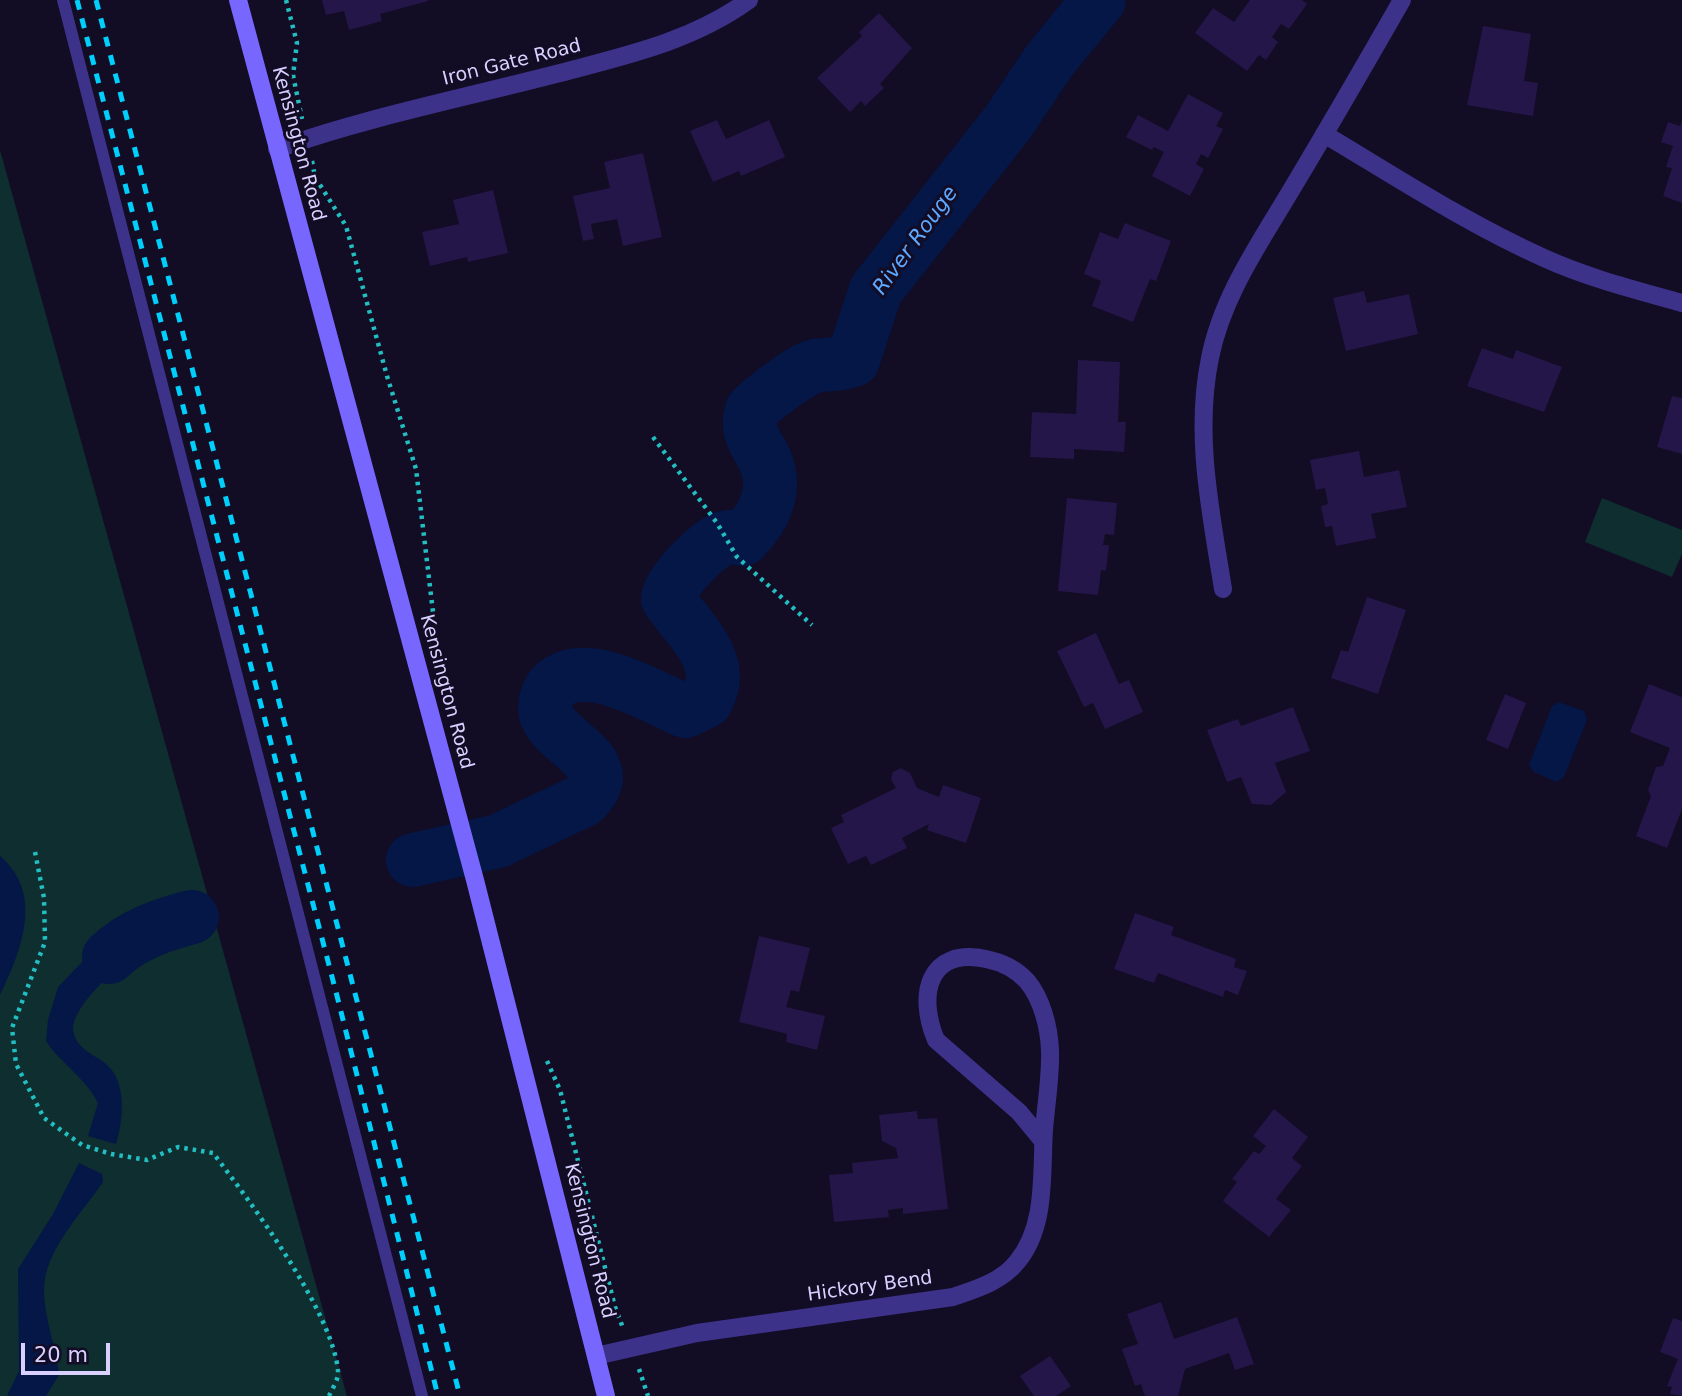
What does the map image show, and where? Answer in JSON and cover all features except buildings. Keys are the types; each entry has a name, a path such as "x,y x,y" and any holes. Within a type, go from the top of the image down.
{"street":[{"name":"Kensington Road","path":"238,0 475,880 606,1396"},
{"name":"Iron Gate Road","path":"277,149 372,121 645,50 710,26 749,0"},
{"path":"1223,589 1204,452 1205,393 1210,357 1229,299 1402,0"},
{"path":"1324,134 1506,240 1546,259 1609,282 1682,303"},
{"name":"Hickory Bend","path":"596,1356 697,1333 953,1297 992,1283 1018,1262 1038,1219 1044,1169 1043,1141 1050,1049 1041,1002 1025,979 1001,962 967,955 949,960 938,967 929,984 929,1023 936,1040 1019,1112 1043,1141"}],"lane":[{"path":"63,0 422,1396"}],"path":[{"path":"286,0 298,43 293,75 299,106"},
{"path":"315,177 346,226 387,376 416,469 437,639"},
{"path":"653,437 717,523 737,557 812,625"},
{"path":"35,852 44,898 45,942 12,1028 16,1064 37,1106 44,1118 82,1145 111,1154 147,1160 178,1147 213,1153 275,1238 327,1335 339,1373 329,1396"},
{"path":"546,1057 560,1090 615,1307"},
{"path":"642,1376 648,1396"}],"green space":[{"path":"0,150 347,1396 0,1396"},
{"path":"1602,498 1682,530 1682,554 1672,577 1585,542"}],"water":[{"path":"1559,702 1584,711 1587,720 1564,777 1556,782 1534,772 1529,765 1552,706"},
{"path":"0,856 14,871 22,887 25,922 15,960 0,995"},
{"path":"172,914 179,940 143,951 123,964 87,1000 74,1024 76,1040 109,1067 121,1093 122,1115 116,1144 88,1136 98,1103 46,1041 48,1020 58,987 110,937 144,921"},
{"path":"79,1163 102,1174 103,1182 57,1247 46,1275 46,1311 59,1375 46,1396 7,1396 19,1371 18,1269 53,1214"}],"waterway":[{"name":"River Rouge","path":"413,860 498,841 587,797 595,783 595,771 585,756 551,723 545,711 549,691 568,677 584,675 620,682 685,711 706,701 712,687 710,660 704,647 668,599 675,583 701,554 727,537 743,539 763,513 769,493 769,471 751,431 752,410 782,385 809,368 853,360 876,290 1009,121 1049,61 1099,0"},
{"name":"River Rouge","path":"109,957 148,932 192,917"}],"railway":[{"path":"77,0 336,992 438,1396"},
{"path":"96,0 460,1396"}]}
